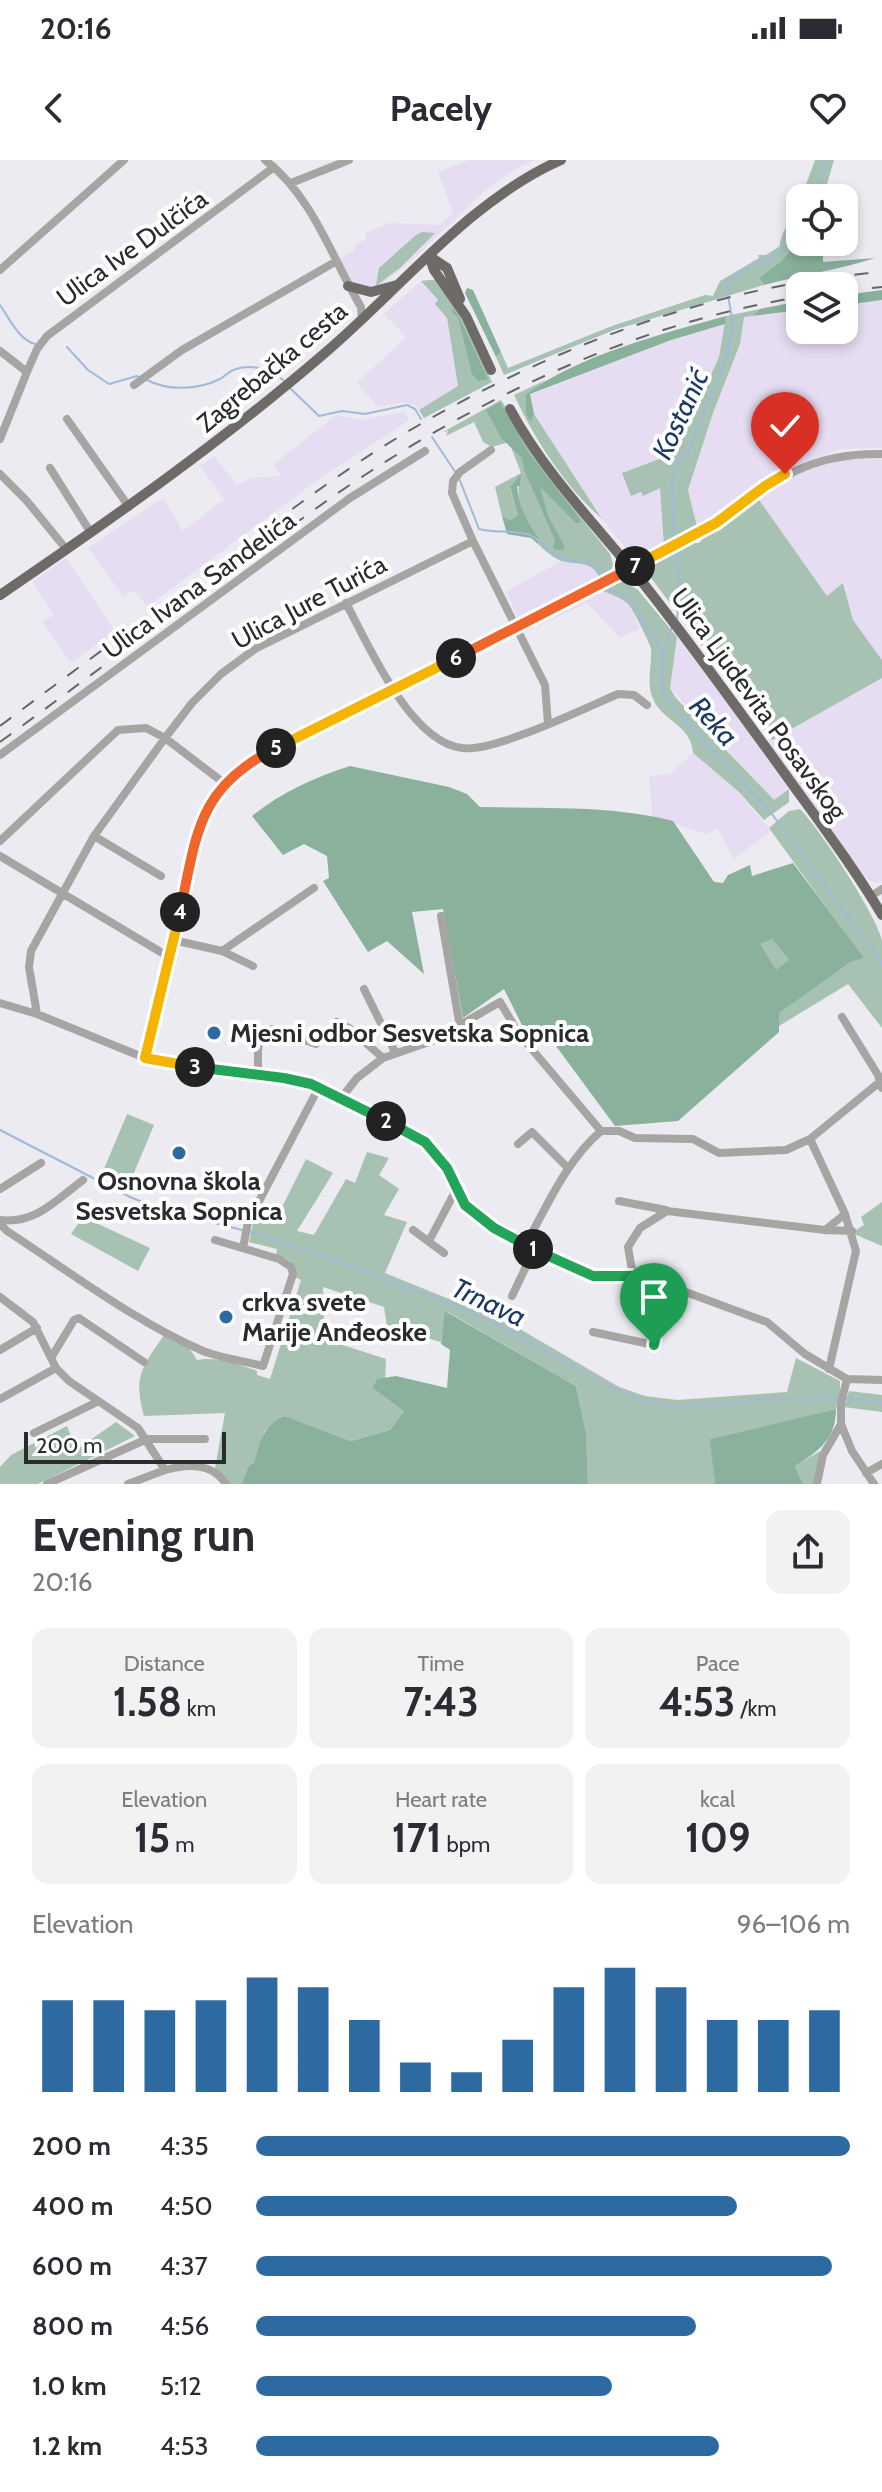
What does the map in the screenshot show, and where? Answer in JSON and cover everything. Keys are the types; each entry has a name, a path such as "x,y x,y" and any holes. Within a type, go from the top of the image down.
{"main road":[{"name":"Zagrebačka cesta","path":"0,595 206,451 362,320 429,256 511,187 557,161"},
{"path":"445,275 447,241"},
{"path":"429,256 445,275 491,370"},
{"path":"348,286 371,292 427,274 445,275"},
{"name":"Ulica Ljudevita Posavskog","path":"510,409 561,485 630,568 802,797 882,915"}],"street":[{"path":"0,270 124,160"},
{"path":"265,160 291,183 361,307 362,320"},
{"path":"291,183 349,160"},
{"name":"Ulica Ive Dulčića","path":"0,439 37,349 47,336 274,167"},
{"path":"141,380 182,350 335,262"},
{"path":"0,351 27,372"},
{"path":"67,419 129,507"},
{"path":"491,450 458,475 453,481 452,493 545,685 548,724"},
{"name":"Ulica Ivana Sandelića","path":"0,755 350,498 425,451"},
{"path":"145,1058 200,824 224,783 253,760 684,541 787,474 840,455 882,454"},
{"path":"50,468 91,533"},
{"path":"0,474 67,550"},
{"name":"Ulica Jure Turića","path":"37,1014 29,967 31,951 94,836 165,738 202,694 221,674 255,649 473,541"},
{"path":"346,603 393,690 423,727 438,739 462,748 496,744 618,694 634,695 647,705"},
{"path":"0,841 118,730 146,728 165,738 224,783"},
{"path":"94,836 161,876"},
{"path":"0,856 169,957"},
{"path":"222,951 314,888"},
{"path":"871,896 882,889"},
{"path":"441,916 460,1027"},
{"path":"173,940 222,951 253,966"},
{"path":"364,989 395,1052"},
{"path":"342,1097 357,1078 383,1058 432,1041 500,1002 519,1034 601,1131"},
{"path":"0,1003 37,1014 145,1058 298,1080 319,1087 425,1142 447,1168 465,1205 494,1228 530,1248 593,1276 633,1276 664,1284 767,1322 805,1354 847,1379 882,1380"},
{"path":"512,1296 530,1248 568,1168 601,1131 619,1131 635,1138 693,1139 719,1153 786,1150 810,1139 881,1083 842,1017"},
{"path":"337,1022 349,1028 383,1058"},
{"path":"258,1075 259,1042 266,1029 316,1044"},
{"path":"243,1248 246,1231 319,1087"},
{"path":"518,1144 532,1132 568,1168"},
{"path":"810,1139 852,1231 856,1251 829,1369"},
{"path":"0,1189 41,1163"},
{"path":"0,1222 34,1216 83,1180"},
{"path":"429,1241 457,1188"},
{"path":"619,1201 667,1211 852,1231"},
{"path":"633,1276 628,1247 640,1228 667,1211"},
{"path":"825,1230 845,1214"},
{"path":"0,1222 7,1231 180,1339 206,1352 263,1366 293,1274 287,1262 215,1240"},
{"path":"413,1230 444,1253"},
{"path":"593,1332 654,1345 664,1284"},
{"path":"0,1298 28,1317 37,1328 56,1368 97,1402 129,1421 147,1439 154,1456 165,1470"},
{"path":"51,1358 74,1320 79,1318 144,1362"},
{"path":"0,1350 37,1328"},
{"path":"0,1399 56,1368"},
{"path":"847,1379 841,1424 845,1438 874,1484"},
{"path":"34,1433 97,1402"},
{"path":"817,1484 823,1455 841,1424"},
{"path":"47,1484 147,1439 205,1439"},
{"path":"866,1473 882,1464"},
{"path":"128,1484 184,1465 207,1468 226,1484"}],"shaded area":[{"path":"469,160 536,160 514,170 486,190 379,287 373,289 353,285 337,260 355,250 354,246 366,239 365,233 388,223 440,225 453,212 438,172"},
{"path":"421,281 439,300 435,304 447,318 458,387 419,410 404,402 378,407 357,383 406,337 384,314"},
{"path":"882,300 882,448 841,449 777,472 697,527 688,490 740,344 744,317 786,312 786,344 858,344 858,303"},
{"path":"725,324 719,357 679,445 667,456 622,473 643,495 660,488 662,494 664,546 632,556 602,519 546,435 534,414 529,395 671,340"},
{"path":"404,412 410,420 322,477 147,607 134,590 124,597 88,548 164,499 183,531 224,499 200,466 214,456 237,485 252,478 281,476 273,465 336,415 362,420"},
{"path":"882,457 882,660 853,620 844,584 827,596 757,497 780,480 843,458"},
{"path":"66,558 115,631 71,663 42,622 54,615 32,582"},
{"path":"561,561 590,565 595,569 602,590 628,603 640,629 620,638 587,603 525,632 506,592"},
{"path":"677,637 789,789 774,801 670,688"},
{"path":"882,678 882,881 876,883 861,876 833,831 766,743"},
{"path":"693,753 739,792 771,831 734,859 717,828 706,834 652,816 649,776 670,774"}],"green space":[{"path":"815,160 834,160 827,184 806,184"},
{"path":"785,230 786,256 759,278 764,285 614,330 504,375 496,357 501,352 508,368 612,326 705,295 713,296 720,281 759,258 758,255 766,255 780,246"},
{"path":"422,232 435,233 401,267 376,286 379,268"},
{"path":"786,256 823,256 823,262 875,258 821,272 786,272 786,280 764,285 759,278"},
{"path":"437,280 455,305 492,382 424,418 419,410 458,386 447,318 435,304 438,300 421,281"},
{"path":"467,288 473,290 501,352 496,357 465,293"},
{"path":"882,290 882,300 858,303 858,293"},
{"path":"786,304 786,312 752,316 760,309"},
{"path":"452,307 459,317 488,379 478,381 472,374 458,317 453,314"},
{"path":"760,309 752,316 744,317 740,344 688,490 697,527 664,546 660,488 643,496 641,492 631,496 622,473 667,456 679,445 719,357 726,316"},
{"path":"726,316 725,324 671,340 530,394 534,414 531,422 526,414 526,394 570,368 622,347"},
{"path":"546,380 526,394 531,422 534,414 602,519 552,461 514,395"},
{"path":"501,400 556,486 610,554 613,564 611,571 599,577 591,568 559,560 538,544 539,538 519,500 521,475 510,488 518,515 510,520 502,516 495,487 521,473 509,442 492,447 483,442 474,422 446,436 448,431 443,432"},
{"path":"500,402 529,453 580,519 580,523 576,523 540,487 548,516 565,547 562,551 553,548 555,540 524,470 522,458 502,439 486,410"},
{"path":"521,474 520,486 517,486 520,501 527,520 539,538 538,544 531,538 507,534 502,516 510,520 518,515 510,487"},
{"path":"757,497 827,596 843,583 853,620 882,660 882,678 772,740 646,571 648,564 688,543 699,543 711,530"},
{"path":"618,578 638,590 677,637 670,688 676,698 774,800 789,789 789,802 764,820 739,792 693,753 682,729 663,713 653,699 651,649 645,634 629,605 601,590 601,587"},
{"path":"350,766 449,787 467,794 480,807 601,810 673,821 714,882 723,883 728,875 750,865 752,876 793,863 864,958 851,962 779,1013 779,1032 678,1121 615,1126 556,1046 535,1038 522,1025 504,989 463,1018 443,909 412,912 424,974 387,941 368,952 323,881 329,878 327,856 304,844 283,855 252,816 286,793","holes":["772,939 789,960 776,970 760,944"]},
{"path":"800,809 847,873 878,929 882,941 882,1028 848,984 779,1026 778,1013 851,962 863,958 769,828 789,811"},
{"path":"772,939 789,960 776,971 759,944"},
{"path":"127,1114 154,1125 131,1180 104,1169"},
{"path":"367,1152 389,1158 379,1175 399,1189 384,1215 407,1222 385,1273 513,1325 619,1387 645,1396 677,1400 787,1392 796,1358 840,1381 836,1409 711,1439 715,1484 588,1484 586,1433 576,1386 446,1311 441,1342 387,1327 384,1307 323,1287 324,1339 386,1359 385,1380 404,1411 390,1430 351,1441 283,1416 265,1431 254,1463 242,1484 231,1484 215,1468 225,1413 144,1416 139,1391 142,1372 164,1335 190,1349 197,1360 235,1363 270,1379 301,1280 295,1277 290,1262 276,1255 277,1249 249,1242 255,1213 276,1219 306,1159 333,1173 297,1231 314,1235 346,1179 355,1183"},
{"path":"882,1202 882,1246 854,1234 854,1231 864,1225 861,1217"},
{"path":"83,1217 150,1248 138,1271 71,1234"},
{"path":"445,1311 576,1386 586,1433 588,1484 242,1484 267,1430 284,1416 351,1441 390,1430 404,1411 373,1388 377,1379 396,1376 447,1388 450,1350 441,1344"},
{"path":"849,1391 882,1395 882,1412 844,1407"},
{"path":"836,1409 833,1429 824,1444 795,1466 803,1484 715,1484 710,1439"},
{"path":"116,1422 135,1436 38,1484 0,1484 0,1467 11,1455 67,1426 76,1450"},
{"path":"820,1451 814,1484 803,1484 795,1466"}],"waterway":[{"name":"Kostanić","path":"818,184 826,160"},
{"name":"Kostanić","path":"675,542 672,481 676,467 687,454 725,363 733,323 726,285 743,271 786,247"},
{"name":"Reka","path":"0,305 19,333 35,344"},
{"name":"Reka","path":"67,347 88,370 109,384 137,376 141,378"},
{"name":"Reka","path":"147,380 164,386 193,387 248,367 267,370 283,380"},
{"name":"Reka","path":"290,388 319,416 342,411 365,414 407,405 415,409 421,419"},
{"name":"Reka","path":"432,437 456,473"},
{"name":"Reka","path":"459,478 479,529 530,535 555,555 597,567 604,580"},
{"name":"Kostanić","path":"676,548 677,618"},
{"name":"Reka","path":"607,585 634,601 642,621 662,652 661,688 672,707 769,810 882,963"},
{"name":"Kostanić","path":"663,651 672,627"},
{"name":"Trnava","path":"0,1130 130,1197 160,1209 242,1230"},
{"name":"Trnava","path":"248,1231 465,1310 514,1333 605,1385 646,1402 688,1408 759,1400 840,1398"},
{"name":"Trnava","path":"847,1398 882,1403"}],"railway":[{"path":"0,726 322,488 394,440 473,396 584,344 701,305 821,279 882,272"},
{"path":"858,290 882,287"},
{"path":"0,742 330,499 471,412 577,362 632,341 687,323 786,300"}],"place":[{"name":"Mjesni odbor Sesvetska Sopnica","path":"214,1033"},
{"name":"Osnovna škola Sesvetska Sopnica","path":"179,1153"},
{"name":"crkva svete Marije Anđeoske","path":"226,1317"}],"route":[{"path":"654,1345 664,1284 633,1276 607,1278 581,1273 494,1228 465,1205 447,1168 425,1142 342,1097 311,1084 145,1058 200,824 224,783 253,760 699,533 785,474"}]}
